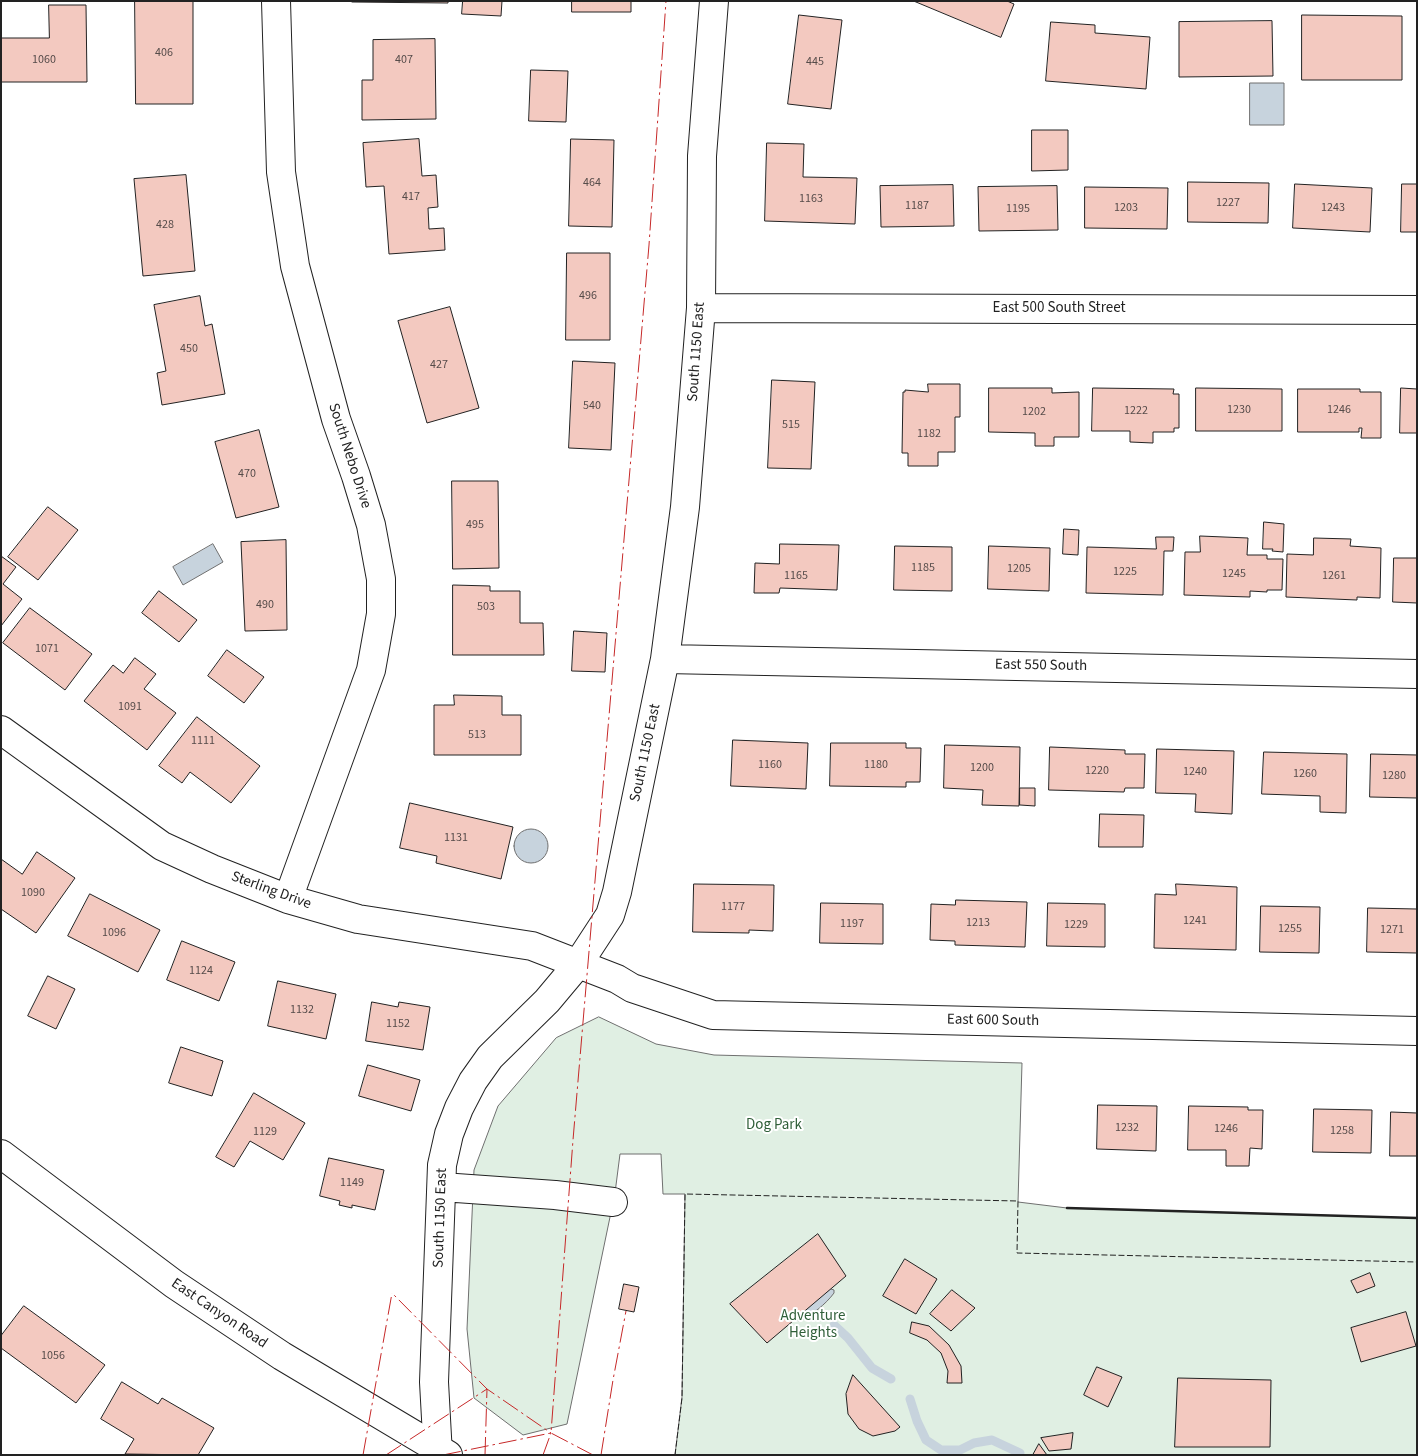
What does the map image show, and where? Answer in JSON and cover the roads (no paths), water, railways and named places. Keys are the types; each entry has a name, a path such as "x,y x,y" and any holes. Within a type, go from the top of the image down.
{"street":[{"name":"South Nebo Drive","path":"276,1 281,172 295,266 333,410 371,525 381,579 381,614 371,670 288,899"},
{"name":"South 1150 East","path":"442,1453 434,1382 442,1165 450,1134 459,1108 473,1081 490,1057 547,1000 578,964 610,915 615,900 665,659 685,506 700,308 702,156 714,1"},
{"name":"East 500 South Street","path":"700,308 1417,310"},
{"name":"East 550 South","path":"665,659 1417,674"},
{"name":"Sterling Drive","path":"1,730 162,846 212,869 288,899 358,919 532,946 578,964"},
{"name":"East 600 South","path":"578,964 632,988 713,1015 1417,1031"},
{"name":"East Canyon Road","path":"1,1154 174,1284 282,1356 442,1453"},
{"path":"442,1187 555,1195 613,1202"}],"waterway":[{"path":"834,1325 848,1338 872,1368 891,1379"},
{"path":"910,1399 926,1440 941,1450 960,1450 974,1443 992,1440 1020,1453"}],"park label":[{"name":"Dog Park","path":"774,1126"},
{"name":"Adventure Heights","path":"813,1326"}]}
